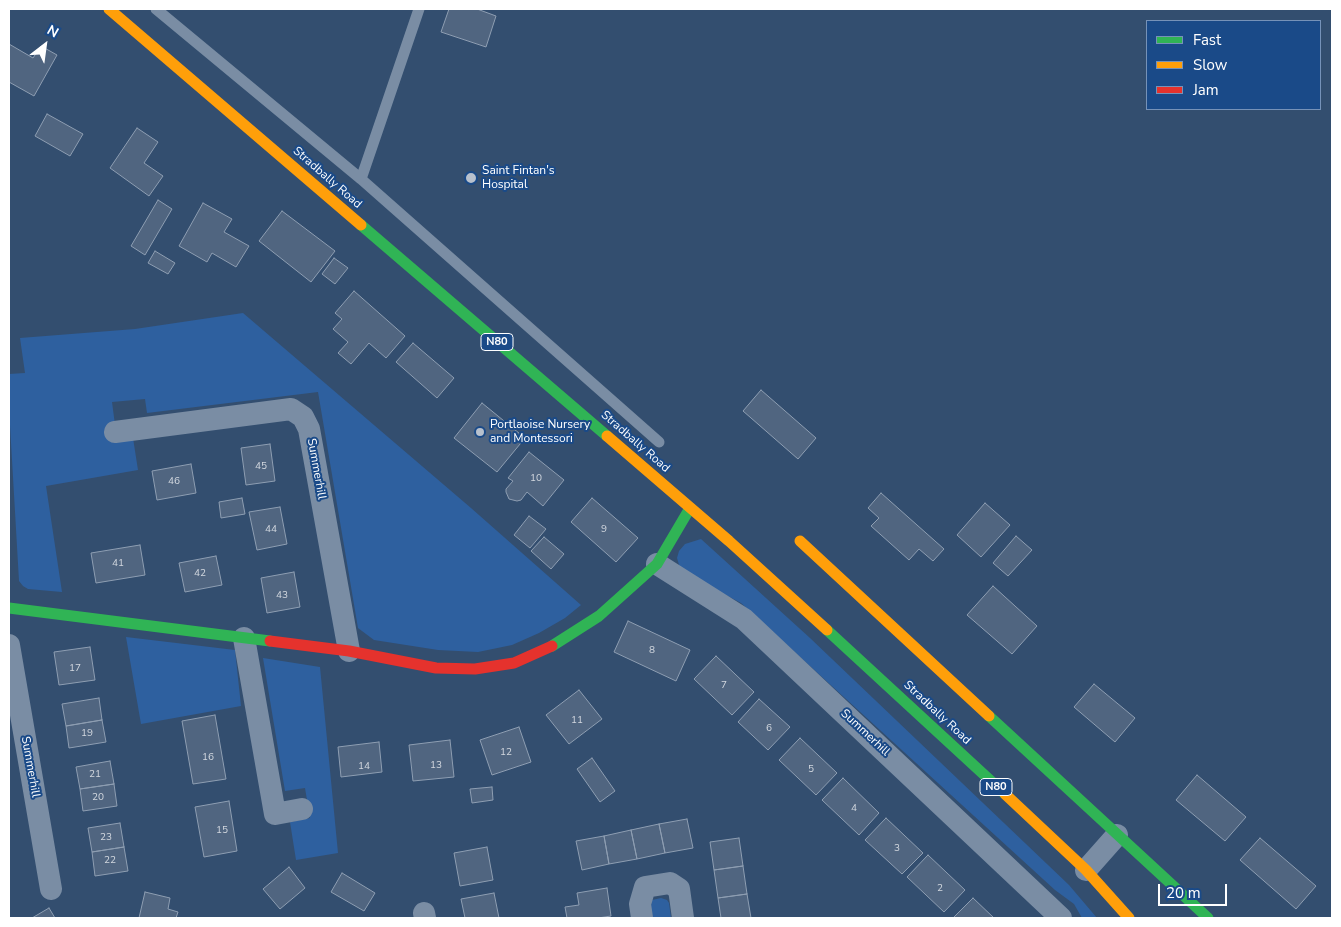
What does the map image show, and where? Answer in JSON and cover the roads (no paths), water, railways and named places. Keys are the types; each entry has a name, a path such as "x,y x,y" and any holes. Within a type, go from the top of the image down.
{"main road":[{"name":"Stradbally Road","path":"109,9 690,508 882,680 1086,870 1127,917"},
{"path":"9,608 350,651 436,668 475,669 514,663 545,650 599,616 658,564 690,508"},
{"path":"800,541 1208,918"}],"street":[{"name":"Summerhill","path":"115,432 291,409 303,417 309,430 350,651"},
{"name":"Summerhill","path":"658,564 744,619 1062,918"},
{"path":"244,638 274,814 302,809"},
{"name":"Summerhill","path":"9,645 51,889"},
{"path":"1086,870 1118,835"},
{"path":"642,918 640,904 645,887 670,883 679,888 683,918"}],"lane":[{"path":"156,9 361,179 658,442"},
{"path":"361,179 419,9"}],"place":[{"name":"Saint Fintan's Hospital","path":"471,178"},
{"name":"Portlaoise Nursery and Montessori","path":"480,432"}]}
